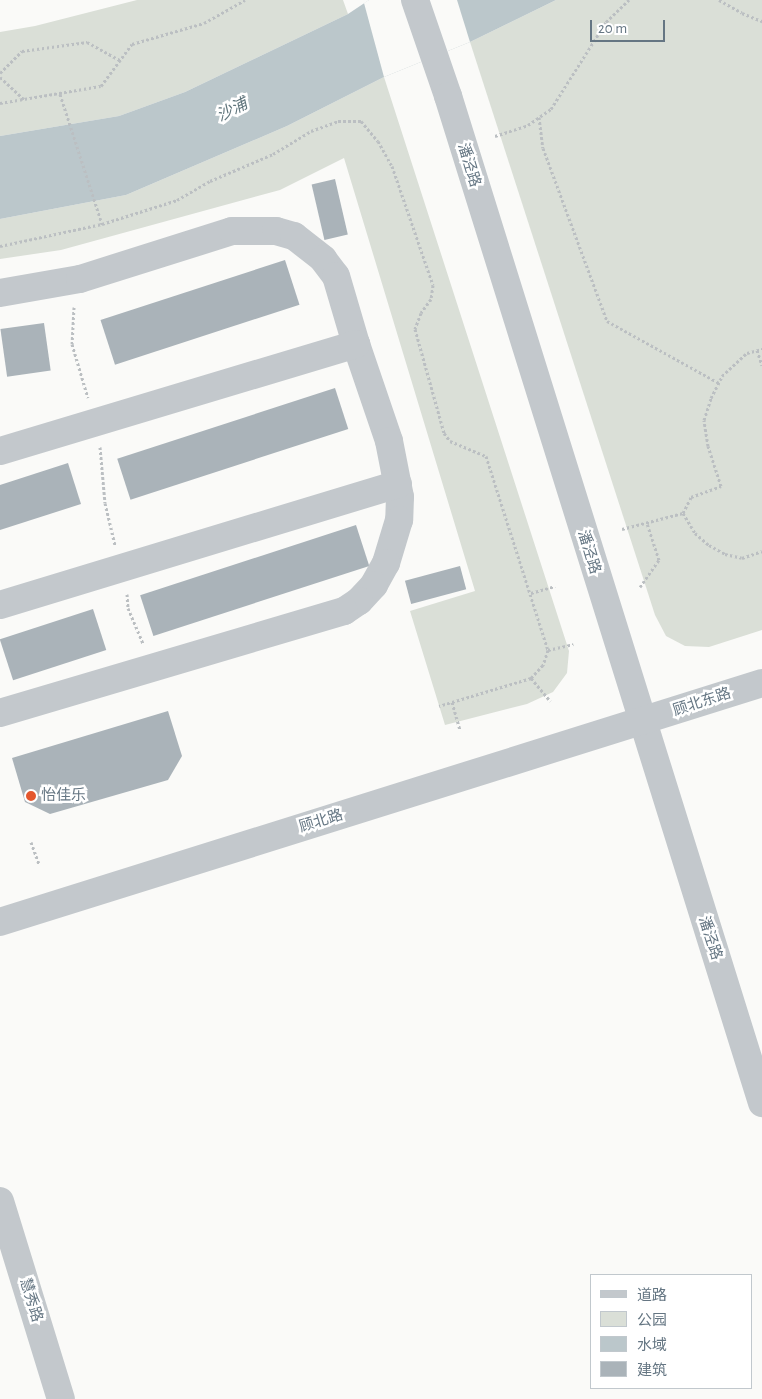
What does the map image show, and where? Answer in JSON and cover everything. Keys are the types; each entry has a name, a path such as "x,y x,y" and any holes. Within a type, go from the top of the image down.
{"street":[{"name":"潘泾路","path":"415,0 448,96 641,721 762,1103"},
{"path":"0,293 80,279 232,231 276,231 294,236 324,259 336,276 356,344 389,441 398,484 399,520 386,563 374,585 360,601 344,611 0,713"},
{"path":"0,451 356,344"},
{"path":"0,605 398,484"},
{"name":"顾北东路","path":"641,721 762,683"},
{"name":"顾北路","path":"0,922 641,721"},
{"name":"慧秀路","path":"0,1201 61,1399"}],"path":[{"path":"0,104 101,86 132,44 204,23 245,0"},
{"path":"495,136 528,125 551,109 606,22 629,0"},
{"path":"719,0 742,13 762,21"},
{"path":"25,100 0,75 22,51 88,42 120,60"},
{"path":"60,94 102,224"},
{"path":"539,117 543,148 607,321 719,383"},
{"path":"80,279 72,316 72,344 79,374 96,422 109,528 125,567 128,608 144,648 158,666"},
{"path":"622,529 682,513 691,497 720,486 708,446 704,420 711,398 722,376 747,353 762,349"},
{"path":"757,350 762,364"},
{"path":"682,513 695,533 709,545 725,554 742,558 762,551"},
{"path":"640,587 659,560 646,524"},
{"path":"531,593 555,586"},
{"path":"548,650 573,644"},
{"path":"531,678 550,701"},
{"path":"452,702 460,730"},
{"path":"31,842 39,864"}],"green space":[{"path":"137,0 343,0 348,14 185,92 119,116 0,136 0,32 35,26"},
{"path":"556,0 762,0 762,630 709,647 685,646 666,636 655,615 470,42"},
{"path":"384,77 569,651 567,673 553,692 527,704 445,725 410,611 475,591 344,158 280,190 61,250 0,259 0,219 126,195 287,126"}],"water":[{"name":"沙浦","path":"369,0 556,0 470,42 384,77 287,126 126,195 0,219 0,136 119,116 185,92 348,14"}],"pier":[{"path":"369,0 457,0 470,42 384,77 364,3"}],"building":[{"path":"335,179 348,235 324,240 312,184"},
{"path":"285,260 300,305 115,365 100,320"},
{"path":"44,323 51,371 7,377 0,329"},
{"path":"335,388 348,429 130,500 117,459"},
{"path":"68,463 81,504 0,530 0,485"},
{"path":"356,525 369,566 153,636 140,595"},
{"path":"460,566 466,589 411,604 405,581"},
{"path":"93,609 106,650 13,680 0,639"},
{"path":"168,711 182,756 168,780 50,814 25,802 12,758"}],"place":[{"name":"怡佳乐","path":"31,796"}]}
